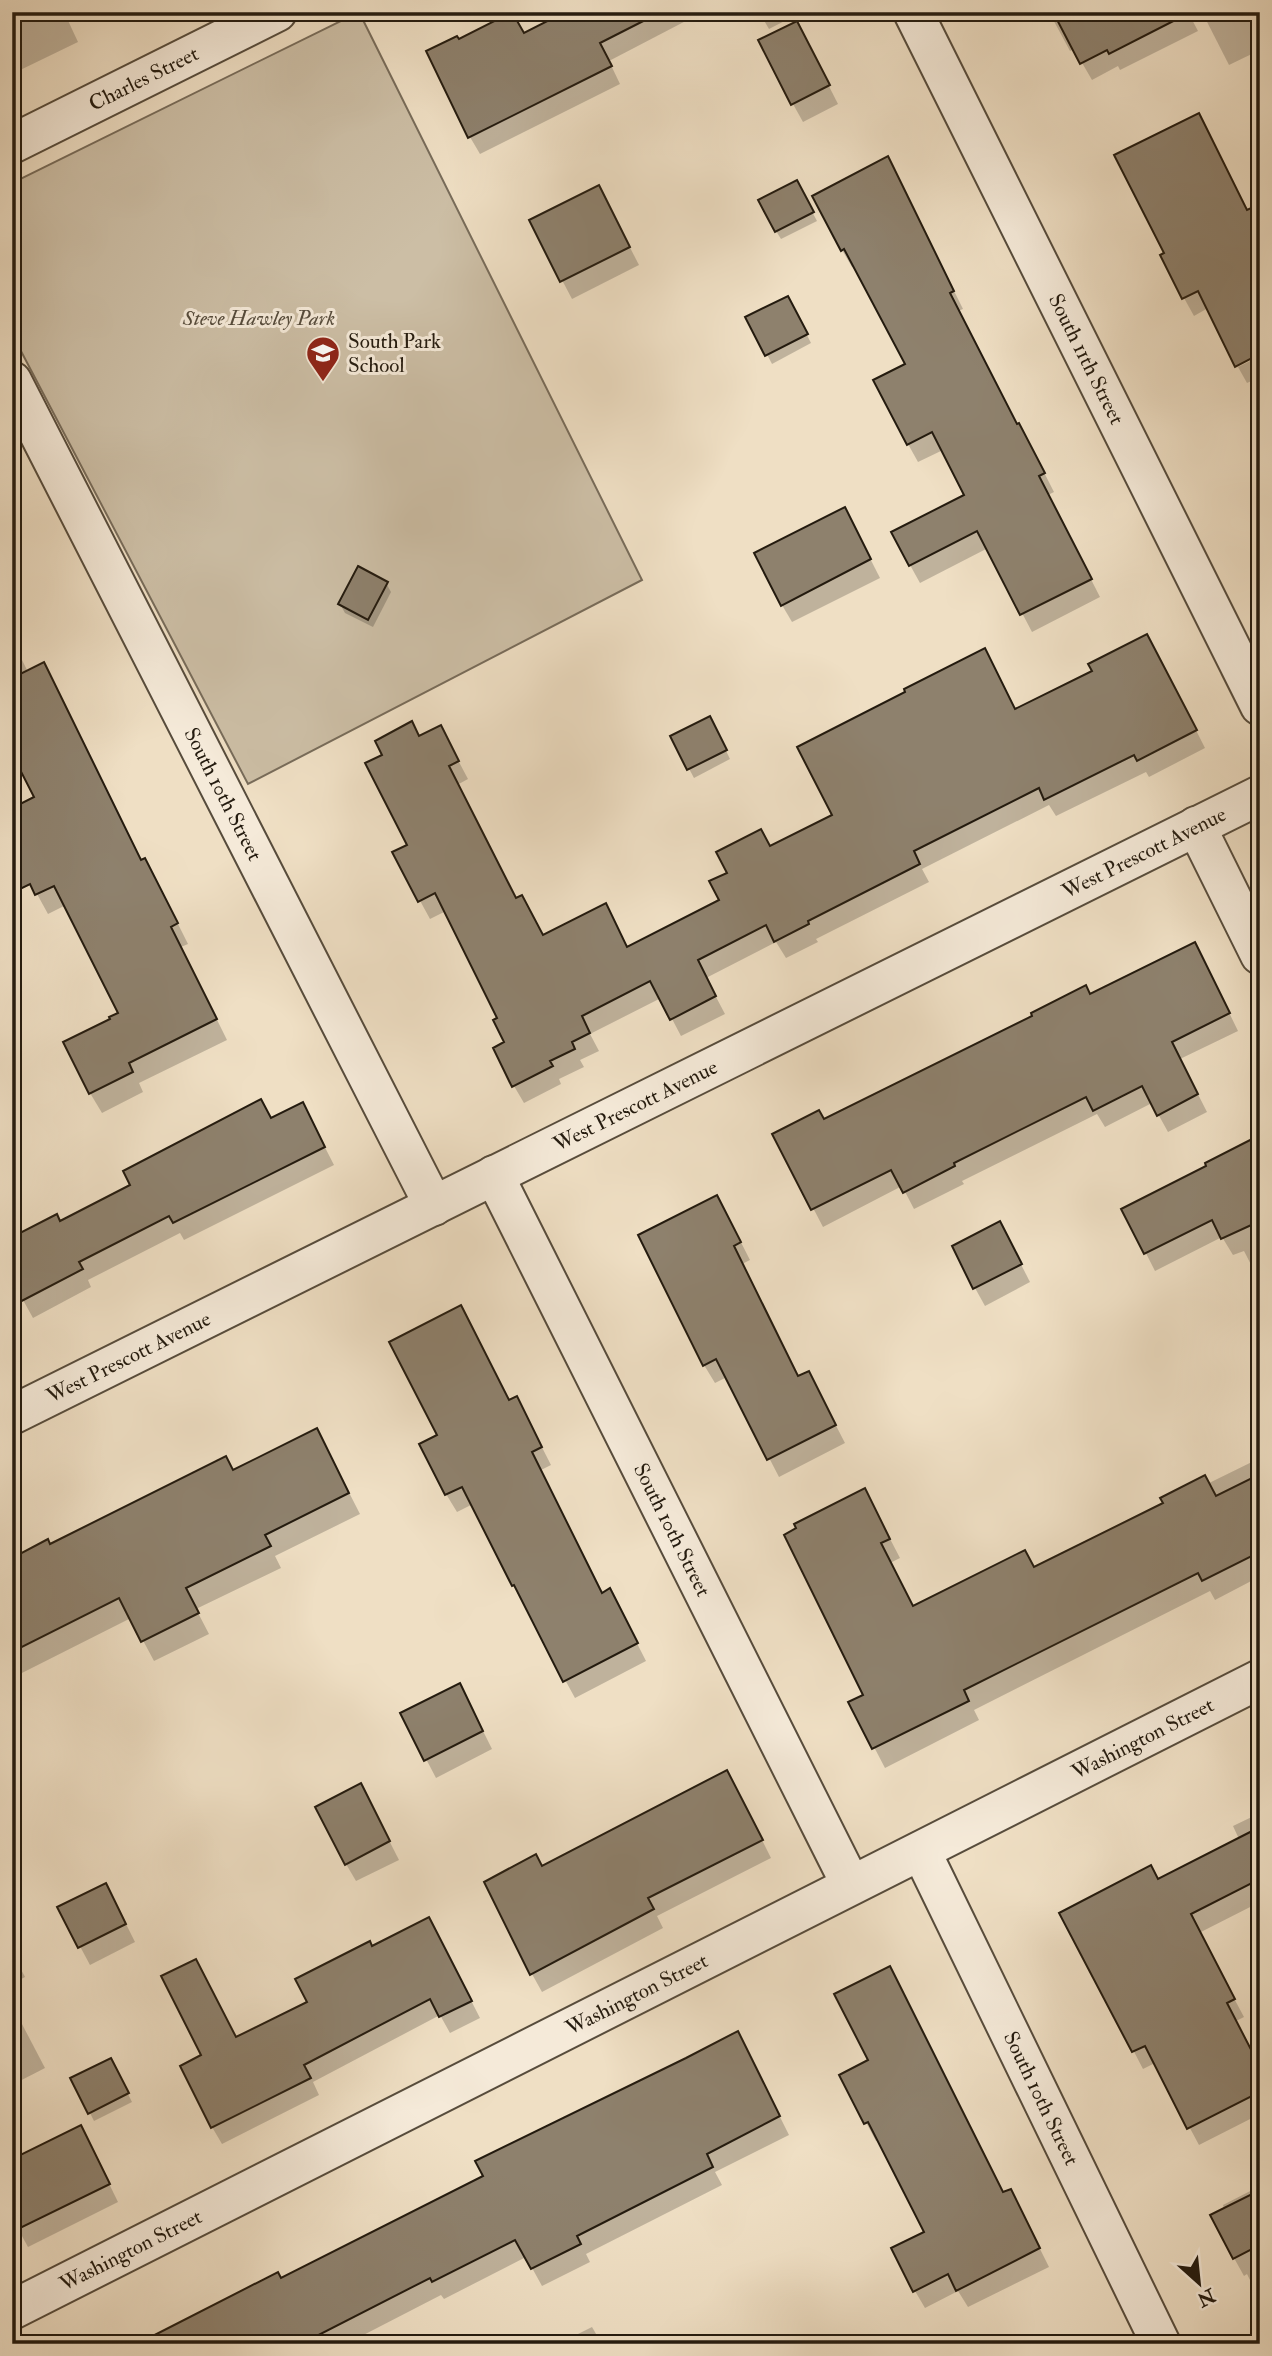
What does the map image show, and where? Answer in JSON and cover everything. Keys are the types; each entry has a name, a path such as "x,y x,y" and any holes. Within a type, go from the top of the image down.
{"street":[{"name":"Charles Street","path":"12,144 277,12"},
{"name":"South 11th Street","path":"913,12 1260,706"},
{"name":"South 10th Street","path":"12,381 434,1206"},
{"name":"West Prescott Avenue","path":"12,1415 1260,795"},
{"path":"1196,826 1260,955"},
{"name":"South 10th Street","path":"494,1175 851,1885"},
{"name":"Washington Street","path":"12,2310 1260,1679"},
{"name":"South 10th Street","path":"921,1851 1161,2344"}],"green space":[{"name":"Steve Hawley Park","path":"359,12 642,580 248,784 12,334 12,183"}],"building":[{"path":"512,12 524,33 565,12 661,12 600,43 612,66 468,138 426,51 457,36 459,39"},
{"path":"1053,12 1191,12 1109,54 1107,50 1080,64"},
{"path":"797,21 830,85 791,105 758,40"},
{"path":"1199,113 1247,210 1260,204 1260,354 1235,367 1198,291 1182,299 1160,255 1164,253 1114,155"},
{"path":"888,156 954,291 950,293 1045,473 1039,476 1092,579 1020,615 977,531 909,566 891,532 964,495 932,432 907,445 873,380 905,364 844,249 841,251 812,196"},
{"path":"797,180 814,212 775,232 758,200"},
{"path":"599,185 630,247 560,282 529,220"},
{"path":"788,296 808,334 765,356 745,317"},
{"path":"845,507 871,559 781,606 754,553"},
{"path":"358,566 388,582 368,620 338,604"},
{"path":"1147,634 1197,730 1137,761 1134,755 1044,800 1039,788 914,851 920,864 808,921 809,924 774,942 766,925 698,960 716,996 670,1020 650,981 582,1016 590,1033 572,1042 575,1049 550,1061 553,1066 512,1087 493,1048 504,1042 493,1020 497,1018 435,893 418,902 392,852 407,845 365,763 382,755 375,741 412,721 419,736 441,725 459,761 449,766 516,898 522,895 543,935 606,903 627,947 719,900 709,881 727,873 716,852 761,829 770,846 832,815 797,747 985,648 1015,709 1092,671 1088,664"},
{"path":"44,662 141,860 145,858 178,923 171,927 217,1019 129,1063 133,1072 89,1094 63,1042 118,1013 54,886 35,895 30,884 12,893 12,808 34,797 12,754 12,678"},
{"path":"710,716 727,750 687,770 670,736"},
{"path":"1195,942 1230,1013 1172,1042 1198,1094 1157,1116 1142,1086 1093,1111 1086,1097 954,1163 955,1166 903,1193 891,1170 811,1210 772,1134 819,1110 824,1119 1032,1016 1031,1013 1086,985 1090,994"},
{"path":"261,1099 271,1118 303,1102 325,1147 173,1223 169,1216 79,1262 83,1269 12,1306 12,1237 57,1214 60,1221 130,1185 123,1171"},
{"path":"1260,1135 1260,1221 1221,1239 1212,1220 1144,1254 1121,1209"},
{"path":"717,1195 741,1242 734,1246 798,1376 809,1371 836,1425 767,1460 716,1359 703,1366 638,1235"},
{"path":"1000,1221 1022,1264 973,1289 952,1246"},
{"path":"461,1305 509,1400 517,1396 542,1447 532,1452 602,1593 610,1588 638,1643 563,1682 462,1487 445,1495 419,1444 437,1435 389,1342"},
{"path":"317,1428 349,1493 265,1535 271,1546 186,1588 199,1613 141,1642 119,1598 12,1652 12,1558 48,1539 50,1544 226,1456 233,1470"},
{"path":"1260,1474 1260,1552 1202,1581 1198,1573 964,1690 969,1701 872,1749 848,1702 863,1695 784,1535 796,1528 794,1524 865,1488 890,1539 881,1543 913,1606 1025,1550 1034,1567 1163,1503 1160,1498 1205,1475 1216,1496"},
{"path":"460,1683 483,1731 424,1761 400,1713"},
{"path":"727,1770 763,1840 648,1898 654,1909 530,1975 484,1882 536,1854 542,1866"},
{"path":"361,1783 390,1841 345,1865 315,1807"},
{"path":"1260,1827 1260,1879 1191,1914 1235,1999 1227,2003 1260,2067 1260,2092 1187,2129 1145,2046 1132,2052 1059,1913 1151,1865 1158,1879"},
{"path":"106,1883 126,1924 78,1948 57,1907"},
{"path":"429,1917 472,2001 439,2017 430,1999 304,2065 311,2078 211,2128 180,2066 201,2055 161,1976 196,1959 236,2037 307,2002 295,1979 370,1941 372,1946"},
{"path":"890,1966 1003,2192 1011,2189 1040,2248 956,2291 948,2274 913,2292 891,2248 924,2232 868,2122 864,2124 839,2075 868,2060 834,1994"},
{"path":"738,2031 780,2116 707,2154 713,2167 577,2236 581,2244 531,2269 515,2240 432,2282 430,2278 301,2344 137,2344 278,2272 281,2278 483,2176 475,2161"},
{"path":"111,2058 129,2093 88,2114 70,2078"},
{"path":"81,2125 110,2184 12,2232 12,2159"},
{"path":"1260,2190 1260,2245 1233,2259 1210,2215"}],"place":[{"name":"South Park School","path":"323,383"}]}
